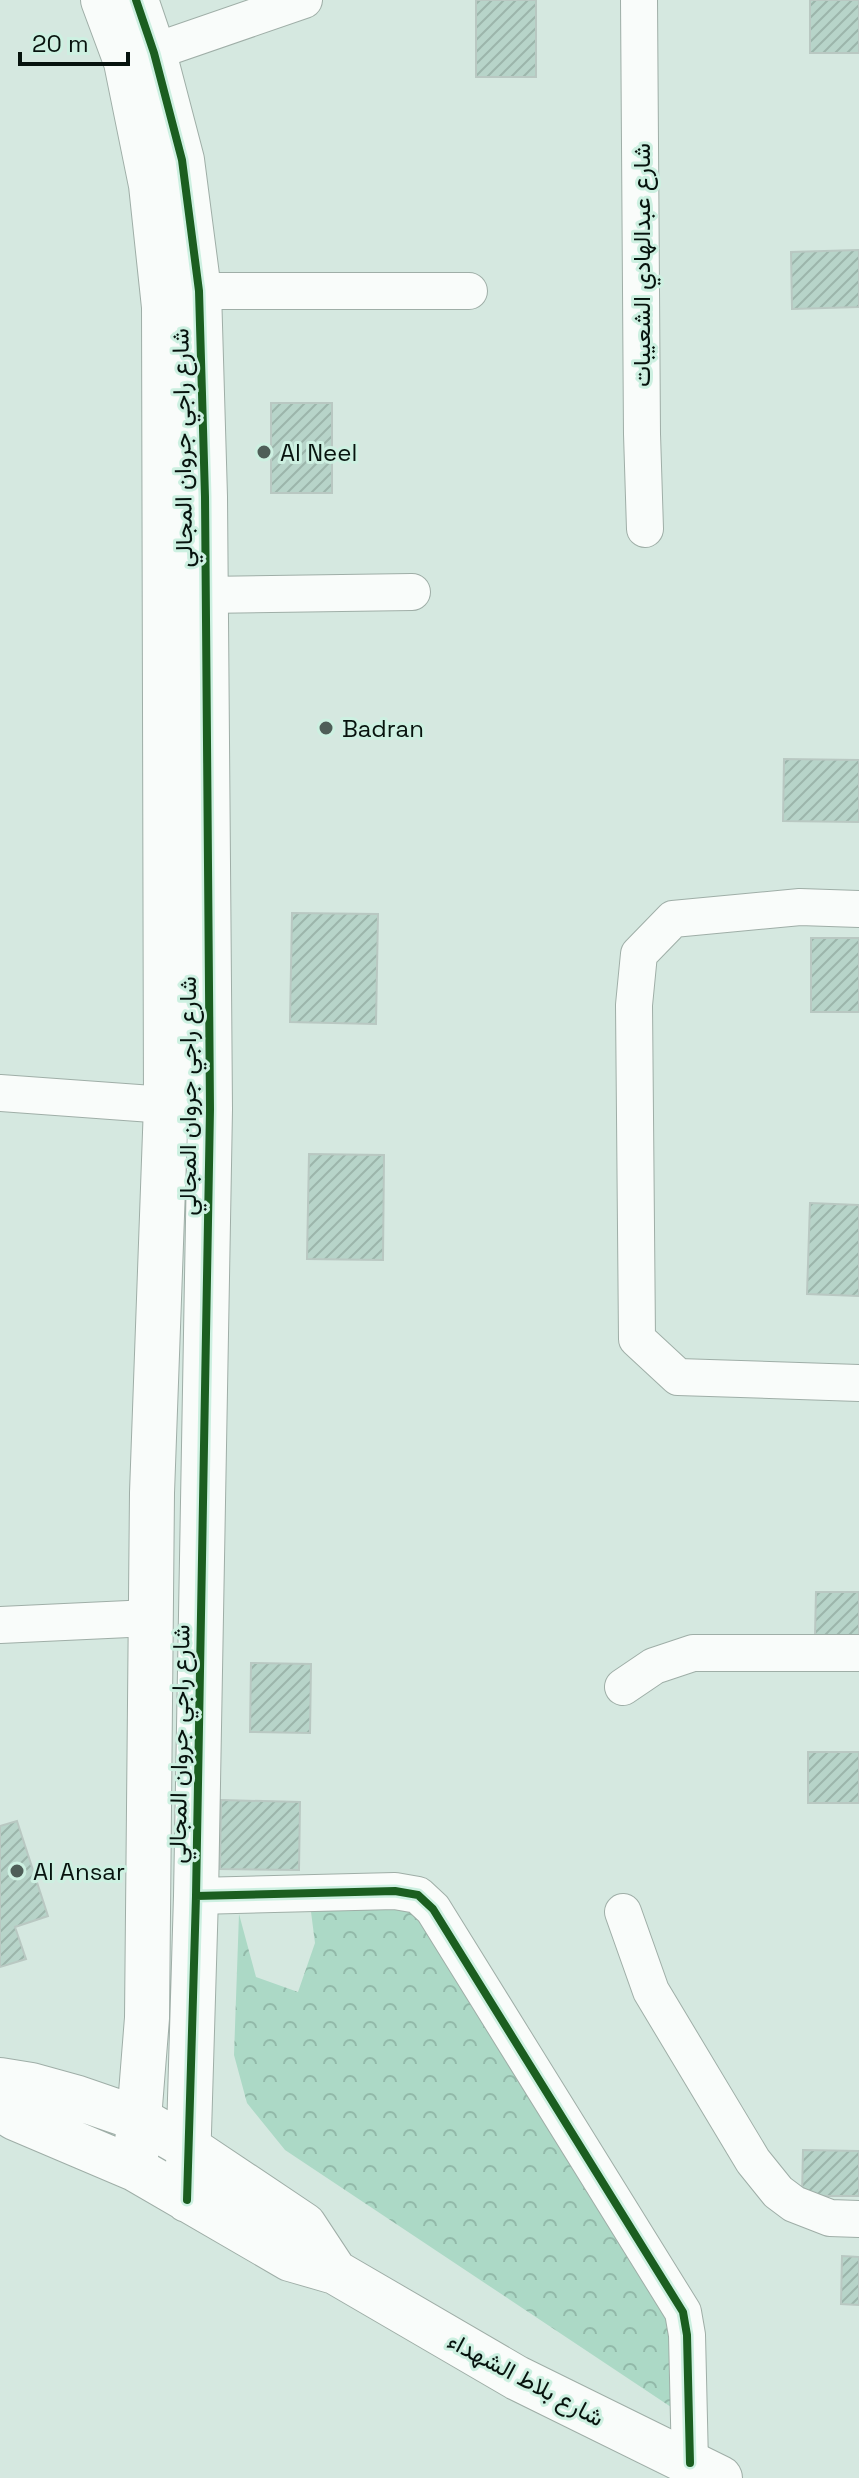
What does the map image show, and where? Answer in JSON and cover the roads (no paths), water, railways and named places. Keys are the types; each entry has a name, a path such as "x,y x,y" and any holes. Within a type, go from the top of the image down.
{"street":[{"name":"شارع راجي جروان المجالي","path":"103,0 140,57 182,160 199,291 205,497 210,1109 196,1896 187,2200"},
{"name":"شارع راجي جروان المجالي","path":"135,2169 147,2018 152,1493 166,1105 164,307 136,0"},
{"path":"140,57 304,0"},
{"name":"شارع عبدالهادي الشعيبات","path":"639,0 645,529"},
{"path":"199,291 469,291"},
{"path":"204,595 412,592"},
{"path":"859,909 800,907 673,919 639,954 634,1005 637,1339 678,1377 859,1383"},
{"path":"0,1093 210,1109"},
{"path":"152,1493 202,1494"},
{"path":"0,1625 150,1618"},
{"path":"623,1687 654,1666 693,1653 859,1653"},
{"path":"196,1896 395,1891 418,1895 433,1909 683,2312 705,2471"},
{"path":"623,1912 651,1991 753,2161 778,2192 794,2204 830,2218 859,2219"},
{"name":"شارع بلاط الشهداء","path":"0,2080 78,2098 139,2119 189,2148 304,2225 335,2272"},
{"name":"شارع بلاط الشهداء","path":"0,2108 15,2118 135,2169 290,2259 335,2272 517,2378 705,2471"}],"place":[{"name":"Al Neel","path":"264,452"},
{"name":"Badran","path":"326,728"},
{"name":"Al Ansar","path":"17,1871"}]}
